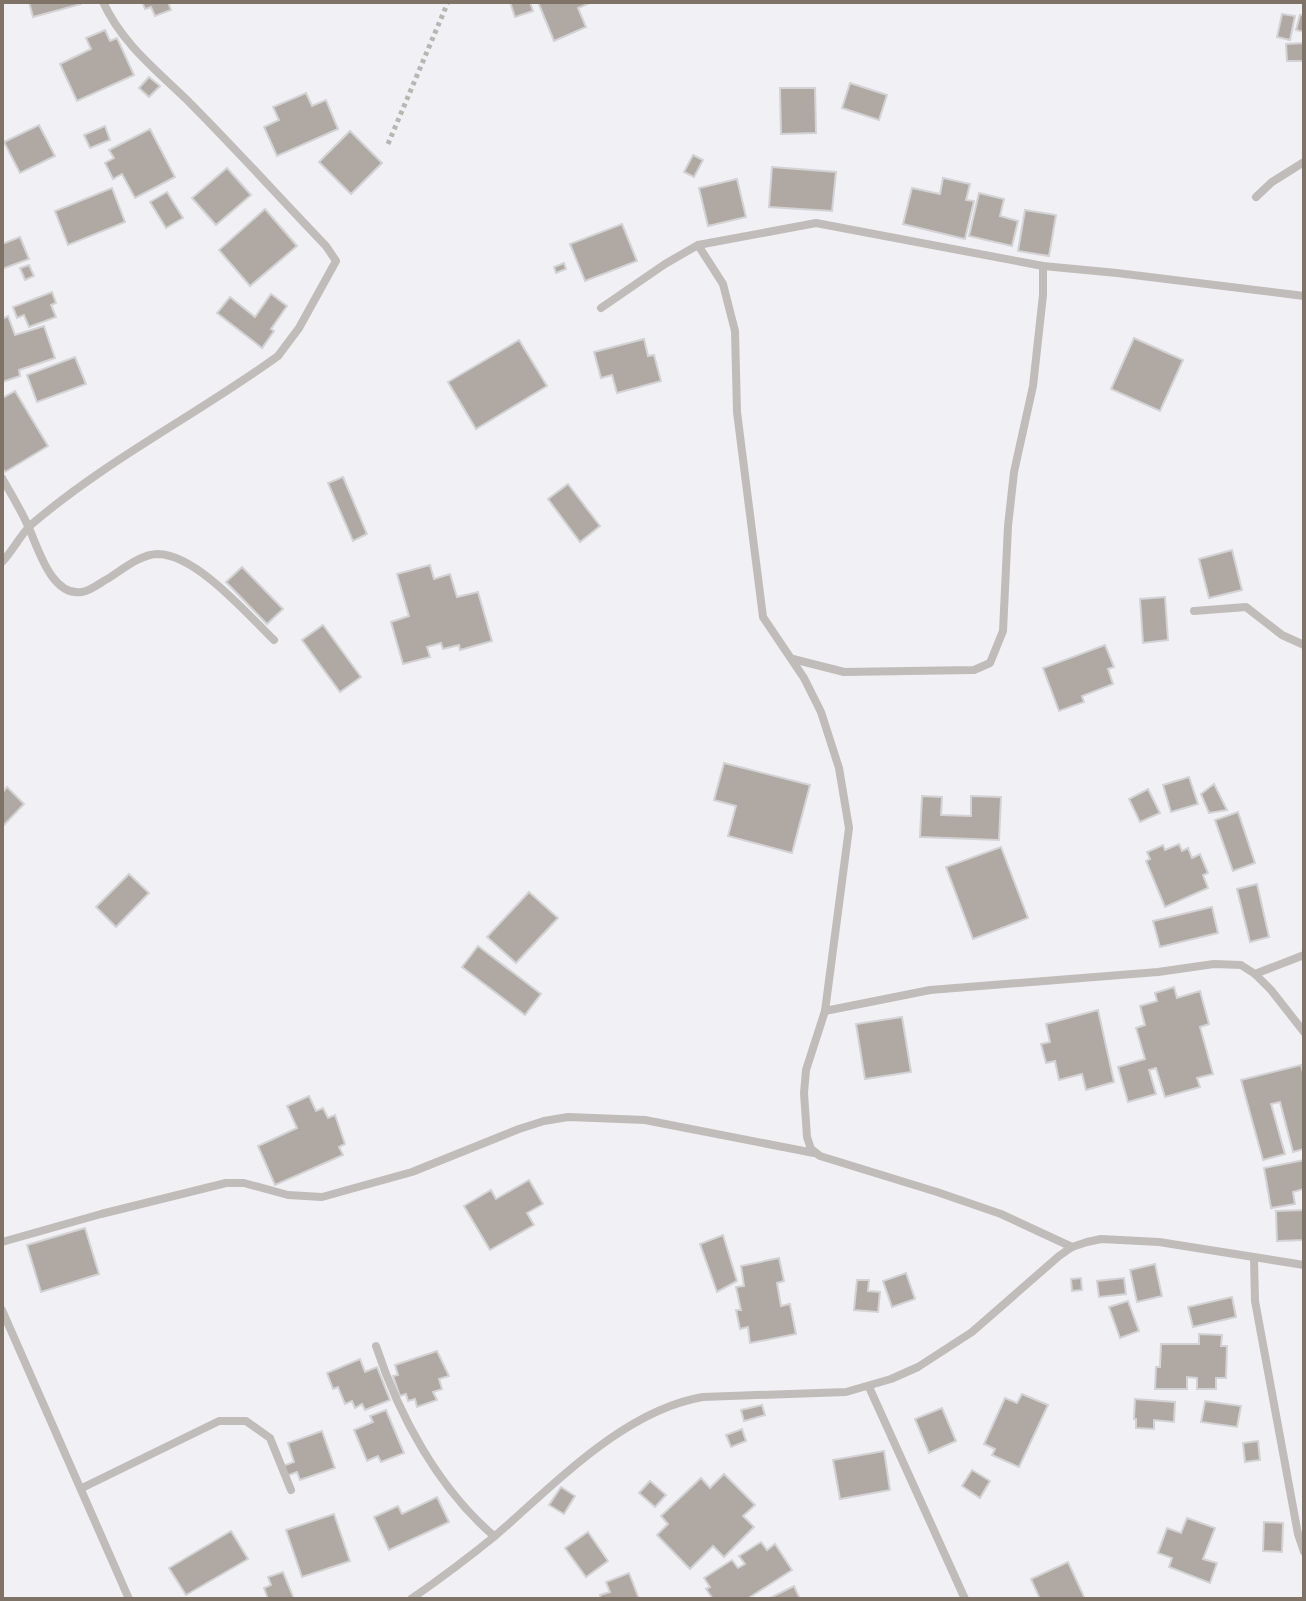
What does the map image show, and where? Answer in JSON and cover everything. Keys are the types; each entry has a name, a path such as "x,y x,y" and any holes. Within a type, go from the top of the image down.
{"street":[{"path":"2,562 16,548 28,527 80,486 278,356 299,328 336,261 326,246 197,111 133,49 118,32 103,2"},
{"path":"1256,197 1272,182 1304,162"},
{"path":"601,308 698,245 801,225 827,224 1043,266 1304,296"},
{"path":"698,245 723,284 735,331 737,412 763,617 792,659 821,712 839,768 849,828 825,1011 806,1070 807,1137 815,1153"},
{"path":"792,659 844,672 974,670 987,666 993,660 1003,631 1008,526 1014,472 1033,386 1043,295 1043,266"},
{"path":"2,478 49,573 72,592 84,593 143,557 168,556 190,565 206,577 274,640"},
{"path":"1194,611 1246,607 1282,635 1304,645"},
{"path":"1255,974 1304,955"},
{"path":"825,1011 930,990 1158,972 1214,964 1241,965 1255,974 1304,1032"},
{"path":"2,1242 226,1183 244,1183 288,1195 322,1197 412,1172 519,1129 568,1117 645,1120 815,1153 1001,1214 1072,1247"},
{"path":"411,1599 463,1563 625,1428 665,1406 703,1397 846,1392 869,1387 918,1367 972,1332 1072,1247 1101,1239 1159,1242 1304,1265"},
{"path":"1254,1258 1255,1301 1298,1534 1304,1552"},
{"path":"2,1310 129,1599"},
{"path":"376,1346 387,1379 440,1476 472,1517 494,1536"},
{"path":"869,1387 965,1599"},
{"path":"82,1488 219,1421 246,1421 270,1438 291,1490"}],"path":[{"path":"388,144 448,2"}],"building":[{"path":"29,2 81,2 81,4 33,17"},
{"path":"142,2 168,2 171,10 155,16 151,7 145,9"},
{"path":"510,2 530,2 533,11 515,17"},
{"path":"538,2 592,2 578,8 586,27 554,41"},
{"path":"1282,14 1295,16 1290,40 1277,37"},
{"path":"1300,15 1304,15 1304,32 1296,30"},
{"path":"105,30 110,41 117,38 134,75 77,101 60,64 91,49 86,38"},
{"path":"1304,43 1304,61 1287,61 1286,44"},
{"path":"149,77 160,86 149,97 139,88"},
{"path":"850,83 887,95 879,120 842,108"},
{"path":"780,88 815,88 816,133 781,134"},
{"path":"306,93 312,106 326,100 338,129 277,156 264,127 279,120 273,107"},
{"path":"39,125 55,156 20,173 4,142"},
{"path":"105,126 110,140 90,148 84,135"},
{"path":"150,129 175,177 135,198 122,174 113,179 105,163 114,158 109,150"},
{"path":"350,131 382,163 351,194 319,162"},
{"path":"693,155 703,160 694,177 684,172"},
{"path":"772,167 836,172 832,211 769,207"},
{"path":"227,168 251,195 216,225 192,198"},
{"path":"943,178 970,184 966,200 974,201 965,239 903,224 912,188 940,194"},
{"path":"737,179 746,217 708,226 699,188"},
{"path":"112,188 125,222 68,245 55,211"},
{"path":"167,192 183,218 166,228 150,202"},
{"path":"979,193 1004,199 1000,216 1018,221 1012,246 969,236"},
{"path":"265,209 297,246 250,286 219,250"},
{"path":"1025,210 1056,215 1049,256 1018,251"},
{"path":"622,224 637,261 585,281 570,244"},
{"path":"20,237 29,259 2,269 2,244"},
{"path":"564,263 566,269 556,273 554,267"},
{"path":"29,265 34,276 25,280 20,268"},
{"path":"52,292 56,303 51,305 56,317 29,327 24,315 17,318 13,307"},
{"path":"271,294 287,306 262,348 217,313 230,297 255,317"},
{"path":"8,316 15,335 44,326 55,358 19,370 20,376 2,382 2,319"},
{"path":"1134,338 1183,360 1160,411 1111,389"},
{"path":"644,339 648,356 654,355 661,381 617,393 612,375 601,378 594,352"},
{"path":"519,340 547,386 476,429 448,382"},
{"path":"75,357 86,384 37,402 27,375"},
{"path":"15,391 48,446 5,472 2,467 2,398"},
{"path":"343,477 367,534 353,541 328,483"},
{"path":"568,484 600,526 580,542 548,499"},
{"path":"1232,550 1242,590 1209,598 1199,559"},
{"path":"430,565 434,579 450,574 457,597 478,592 492,641 460,650 459,645 443,649 441,643 427,647 430,657 403,664 391,622 409,616 397,574"},
{"path":"242,567 283,609 267,624 226,582"},
{"path":"1165,597 1168,640 1143,643 1140,599"},
{"path":"323,625 361,677 340,692 302,640"},
{"path":"1105,645 1114,667 1108,669 1113,684 1082,696 1084,702 1059,711 1043,668"},
{"path":"724,763 810,785 792,853 728,836 736,806 714,800"},
{"path":"1189,777 1198,804 1171,812 1163,785"},
{"path":"1214,784 1227,810 1209,813 1201,794"},
{"path":"7,787 24,804 2,827 2,793"},
{"path":"1148,789 1160,813 1140,822 1129,799"},
{"path":"922,796 942,797 941,815 971,816 971,796 1001,797 999,840 920,837"},
{"path":"1238,812 1255,863 1233,871 1215,820"},
{"path":"1179,844 1182,851 1188,848 1192,858 1200,854 1208,873 1203,875 1208,888 1165,907 1146,861 1150,859 1147,852 1163,845 1165,850"},
{"path":"1001,847 1028,918 973,939 946,867"},
{"path":"129,874 149,893 116,927 96,907"},
{"path":"1257,884 1269,937 1250,942 1237,889"},
{"path":"529,892 558,918 516,963 487,937"},
{"path":"1212,907 1218,933 1160,947 1153,921"},
{"path":"478,946 541,994 525,1015 462,967"},
{"path":"1174,987 1177,998 1200,991 1209,1024 1200,1027 1213,1074 1197,1078 1200,1087 1165,1097 1156,1068 1149,1070 1156,1094 1128,1102 1118,1067 1145,1059 1136,1028 1145,1025 1140,1006 1157,1001 1155,993"},
{"path":"1098,1010 1114,1082 1086,1090 1082,1074 1059,1080 1055,1061 1046,1063 1041,1044 1050,1042 1046,1024"},
{"path":"902,1017 911,1072 865,1079 856,1024"},
{"path":"1301,1065 1304,1076 1304,1149 1293,1152 1280,1102 1271,1104 1285,1154 1263,1160 1241,1080"},
{"path":"309,1096 316,1111 323,1108 328,1118 335,1115 345,1144 339,1147 343,1155 275,1185 258,1146 297,1128 287,1106"},
{"path":"1304,1160 1304,1189 1293,1192 1295,1204 1271,1208 1264,1168"},
{"path":"529,1180 543,1204 527,1213 534,1225 490,1250 464,1206 491,1190 496,1199"},
{"path":"1304,1210 1304,1240 1277,1241 1276,1211"},
{"path":"85,1228 99,1274 41,1292 27,1245"},
{"path":"723,1235 737,1281 717,1292 700,1244"},
{"path":"779,1258 784,1281 777,1283 781,1306 790,1304 796,1334 750,1343 748,1327 740,1329 736,1310 741,1310 736,1287 744,1286 741,1266"},
{"path":"1155,1264 1162,1296 1137,1302 1130,1270"},
{"path":"906,1273 915,1299 892,1307 883,1281"},
{"path":"1081,1278 1082,1290 1072,1291 1071,1279"},
{"path":"1124,1278 1126,1294 1099,1297 1097,1281"},
{"path":"857,1280 869,1280 868,1291 880,1292 878,1312 854,1310"},
{"path":"1232,1297 1236,1317 1193,1327 1188,1307"},
{"path":"1128,1301 1139,1331 1120,1338 1109,1307"},
{"path":"1199,1334 1222,1335 1221,1346 1227,1346 1226,1378 1216,1378 1216,1389 1197,1389 1197,1378 1187,1377 1187,1389 1155,1389 1161,1344 1199,1344"},
{"path":"437,1351 449,1376 439,1379 442,1389 433,1392 437,1400 417,1407 415,1399 408,1401 406,1394 400,1396 393,1376 398,1375 395,1365"},
{"path":"360,1359 365,1372 377,1367 390,1400 365,1410 362,1404 355,1408 352,1401 345,1404 338,1387 333,1389 327,1373"},
{"path":"1022,1394 1048,1405 1019,1467 992,1455 995,1449 984,1444 1005,1398 1017,1403"},
{"path":"1135,1399 1175,1402 1174,1422 1154,1420 1154,1429 1136,1428"},
{"path":"1205,1401 1241,1406 1237,1427 1201,1422"},
{"path":"762,1405 765,1415 744,1421 741,1410"},
{"path":"942,1408 956,1441 929,1453 915,1419"},
{"path":"386,1410 404,1453 381,1462 378,1456 367,1461 354,1430 373,1422 370,1416"},
{"path":"742,1429 746,1441 731,1447 726,1435"},
{"path":"322,1431 335,1468 300,1480 297,1472 286,1476 283,1466 294,1462 288,1443"},
{"path":"1258,1441 1260,1460 1245,1462 1243,1443"},
{"path":"884,1451 890,1490 840,1499 833,1460"},
{"path":"972,1470 990,1481 980,1498 962,1486"},
{"path":"724,1474 755,1505 743,1516 754,1527 724,1557 713,1546 690,1569 657,1535 668,1524 661,1516 701,1478 710,1488"},
{"path":"650,1481 666,1495 655,1507 639,1493"},
{"path":"561,1487 575,1496 564,1514 549,1505"},
{"path":"437,1497 449,1522 389,1550 374,1517 398,1506 402,1514"},
{"path":"334,1514 350,1561 302,1577 286,1530"},
{"path":"1187,1518 1215,1528 1203,1559 1217,1563 1210,1583 1169,1567 1172,1558 1158,1553 1167,1528 1181,1533"},
{"path":"1264,1522 1283,1523 1282,1552 1263,1551"},
{"path":"231,1531 248,1559 186,1595 169,1568"},
{"path":"588,1532 608,1561 586,1577 565,1548"},
{"path":"761,1542 767,1550 775,1544 792,1570 747,1599 713,1599 706,1589 710,1587 704,1578 732,1560 738,1568 745,1564 739,1556"},
{"path":"1068,1562 1085,1599 1040,1599 1031,1579"},
{"path":"283,1572 294,1599 268,1599 264,1588 271,1585 268,1577"},
{"path":"629,1573 639,1599 601,1599 600,1595 610,1592 606,1582"},
{"path":"794,1586 800,1599 768,1599"}]}
